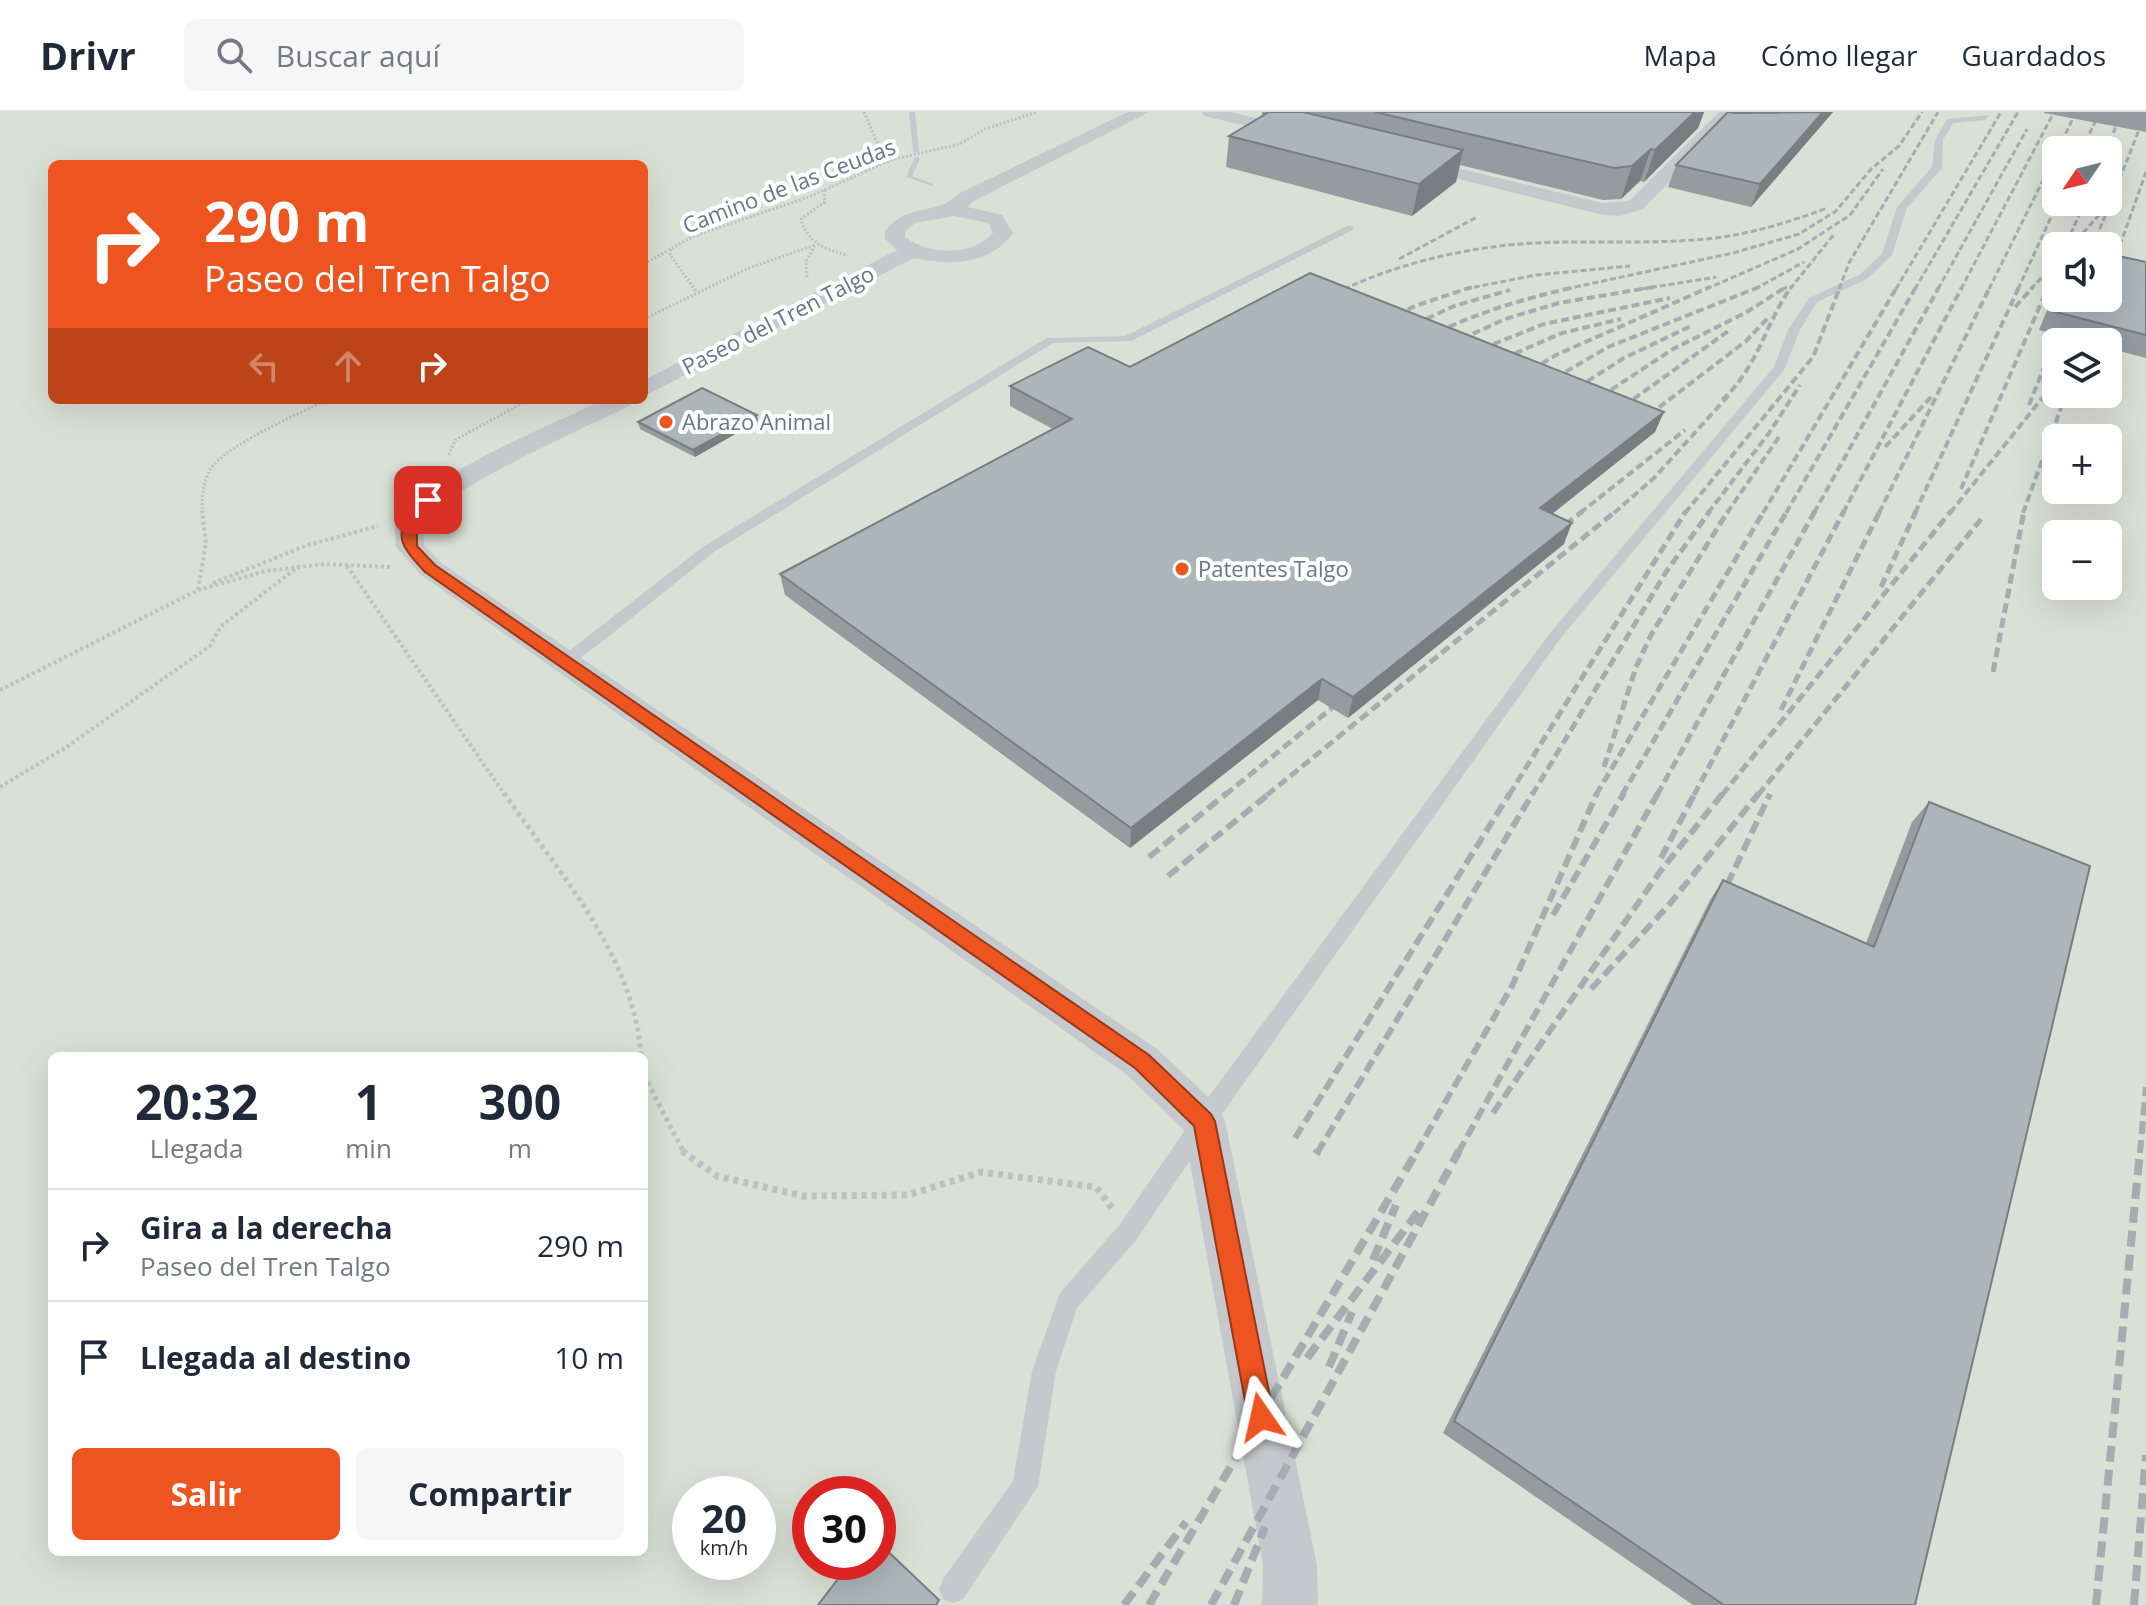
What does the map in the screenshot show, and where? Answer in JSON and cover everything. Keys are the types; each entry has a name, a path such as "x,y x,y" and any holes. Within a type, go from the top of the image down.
{"street":[{"path":"954,210 967,197 1141,112"},
{"path":"1210,112 1316,138"},
{"path":"1391,157 1603,209 1620,210 1636,205 1729,112"},
{"path":"954,210 970,211 995,219 1003,233 1000,240 978,252 943,256 911,251 895,239 895,231 900,225 922,214 954,210"},
{"name":"Paseo del Tren Talgo","path":"648,387 911,251"},
{"path":"614,404 462,479 428,500 410,522 410,547 430,568 1142,1062 1204,1121 1290,1565 1290,1605"}],"lane":[{"path":"953,1589 1025,1486 1044,1371 1068,1301 1129,1231 1204,1121 1555,636 1780,368 1794,330 1813,300 1863,277 1887,255 1902,207 1937,168 1939,140 1944,128 1950,121 1986,117"},
{"path":"564,661 593,642 709,549 1051,340 1127,339 1349,228"}],"path":[{"path":"864,112 883,156 875,167"},
{"name":"Camino de las Ceudas","path":"648,262 692,237 824,190 891,160 960,144 985,129 1037,112"},
{"path":"648,317 749,268 815,245 804,230 801,219 825,202 824,190"},
{"path":"671,249 670,255 696,291"},
{"path":"198,590 206,543 201,497 211,468 256,434 319,404"},
{"path":"462,479 449,462 449,449 455,440 521,404"},
{"path":"0,690 198,590 308,545 380,526 410,522"},
{"path":"347,566 610,947 639,1028 641,1052"},
{"path":"198,590 266,571 298,567 430,568"},
{"path":"0,787 65,748 210,646 221,626 298,567"},
{"path":"648,1083 683,1152 717,1176 803,1196 908,1195 981,1172 1096,1187 1129,1231"}],"shaded area":[{"path":"0,112 2146,112 2146,1605 0,1605"}],"building":[{"path":"1269,112 1303,112 1463,150 1419,184 1229,136"},
{"path":"1375,112 1695,112 1655,150 1651,149 1632,166 1614,168"},
{"path":"1728,112 1823,112 1760,184 1676,165"},
{"path":"2122,257 2146,262 2146,335 2056,312 2122,312"},
{"name":"Patentes Talgo","path":"1310,273 1664,412 1540,508 1572,523 1353,697 1322,679 1131,828 780,574 1072,419 1010,386 1088,347 1130,367"},
{"path":"702,388 757,415 693,450 638,422"},
{"path":"1929,802 2090,866 1915,1605 1724,1605 1454,1421 1723,880 1874,947"},
{"path":"896,1559 939,1600 936,1605 818,1605 837,1580 896,1580"}],"waterway":[{"path":"912,112 916,151"},
{"path":"917,158 909,177 931,185"}],"railway":[{"path":"1574,287 1733,253 1799,234 1836,211 1871,169 1899,146 1922,112"},
{"path":"1839,289 1849,263 1938,112"},
{"path":"1896,289 2001,112"},
{"path":"1915,289 2018,112"},
{"path":"1961,289 2053,114"},
{"path":"2065,136 2073,118"},
{"path":"2088,136 2095,122"},
{"path":"2112,136 2116,126"},
{"path":"1938,289 2027,129"},
{"path":"2099,232 2139,130"},
{"path":"1706,289 1798,249 1850,215 1883,169"},
{"path":"2122,240 2146,172"},
{"path":"1989,289 2042,182"},
{"path":"1344,289 1436,257 1484,248 1533,243 1715,238 1772,226 1827,208"},
{"path":"2018,289 2052,216"},
{"path":"2072,232 2079,216"},
{"path":"2084,232 2098,216"},
{"path":"1399,259 1477,217"},
{"path":"1790,289 1835,233"},
{"path":"1758,288 1804,262"},
{"path":"1467,289 1536,275 1630,266"},
{"path":"1645,288 1716,277"},
{"path":"2031,289 2042,277"},
{"path":"1328,297 1349,287"},
{"path":"1467,289 1472,287"},
{"path":"1427,337 1464,320 1574,287"},
{"path":"1566,289 1574,287"},
{"path":"1645,288 1654,287"},
{"path":"1521,376 1556,355 1710,287"},
{"path":"1591,403 1673,349 1745,313 1786,287"},
{"path":"1783,289 1787,287"},
{"path":"1722,400 1744,375 1791,287"},
{"path":"1685,513 1813,357 1840,287"},
{"path":"1763,513 1897,287"},
{"path":"1786,513 1916,287"},
{"path":"1814,513 1939,287"},
{"path":"1843,513 1962,287"},
{"path":"1879,513 1990,287"},
{"path":"1915,513 2019,287"},
{"path":"2015,307 2033,287"},
{"path":"1451,344 1505,319 1559,303 1645,288"},
{"path":"1545,384 1608,347 1758,288"},
{"path":"1386,320 1415,306 1467,289"},
{"path":"1405,329 1454,306 1510,290"},
{"path":"1471,353 1544,324 1670,298"},
{"path":"1961,489 2042,301"},
{"path":"1640,422 1746,341 1770,316"},
{"path":"1493,363 1562,333 1621,319"},
{"path":"1567,394 1624,358 1693,325"},
{"path":"1614,413 1731,329"},
{"path":"2029,405 2042,372"},
{"path":"1708,513 1769,433 1800,385"},
{"path":"1614,513 1654,478 1729,395"},
{"path":"1885,447 1931,397"},
{"path":"1950,513 2042,398"},
{"path":"2023,513 2061,408"},
{"path":"1580,513 1685,430"},
{"path":"1727,513 1781,434"},
{"path":"1553,534 1583,511"},
{"path":"1267,795 1616,511"},
{"path":"1509,795 1686,511"},
{"path":"1532,795 1666,572 1710,511"},
{"path":"1604,767 1636,667 1652,633 1728,511"},
{"path":"1596,794 1764,511"},
{"path":"1622,795 1787,511"},
{"path":"1657,795 1815,511"},
{"path":"1694,795 1844,511"},
{"path":"1781,710 1880,511"},
{"path":"1881,587 1916,511"},
{"path":"1722,795 1951,511"},
{"path":"1993,672 2024,511"},
{"path":"1758,795 1982,518"},
{"path":"1225,795 1332,708"},
{"path":"1149,857 1227,793"},
{"path":"1168,876 1270,793"},
{"path":"1295,1138 1510,793"},
{"path":"1317,1153 1533,793"},
{"path":"1553,915 1624,793"},
{"path":"1458,1153 1658,793"},
{"path":"1661,858 1695,793"},
{"path":"1493,1113 1659,873 1723,793"},
{"path":"1591,989 1668,906 1759,793"},
{"path":"1416,1153 1512,986 1596,794"},
{"path":"1719,902 1770,794"},
{"path":"2140,1153 2146,1087"},
{"path":"1149,1605 1417,1151"},
{"path":"1211,1605 1459,1151"},
{"path":"2096,1605 2140,1151"},
{"path":"1373,1260 1396,1205"},
{"path":"1307,1358 1418,1212"},
{"path":"1329,1367 1352,1312"},
{"path":"2134,1605 2146,1455"},
{"path":"1124,1605 1186,1522"},
{"path":"1234,1605 1265,1527"}],"place":[{"name":"Abrazo Animal","path":"666,422"},
{"name":"Patentes Talgo","path":"1182,569"}],"route":[{"path":"428,500 410,522 408,534 410,547 430,568 1142,1062 1204,1121 1261,1417"}]}
